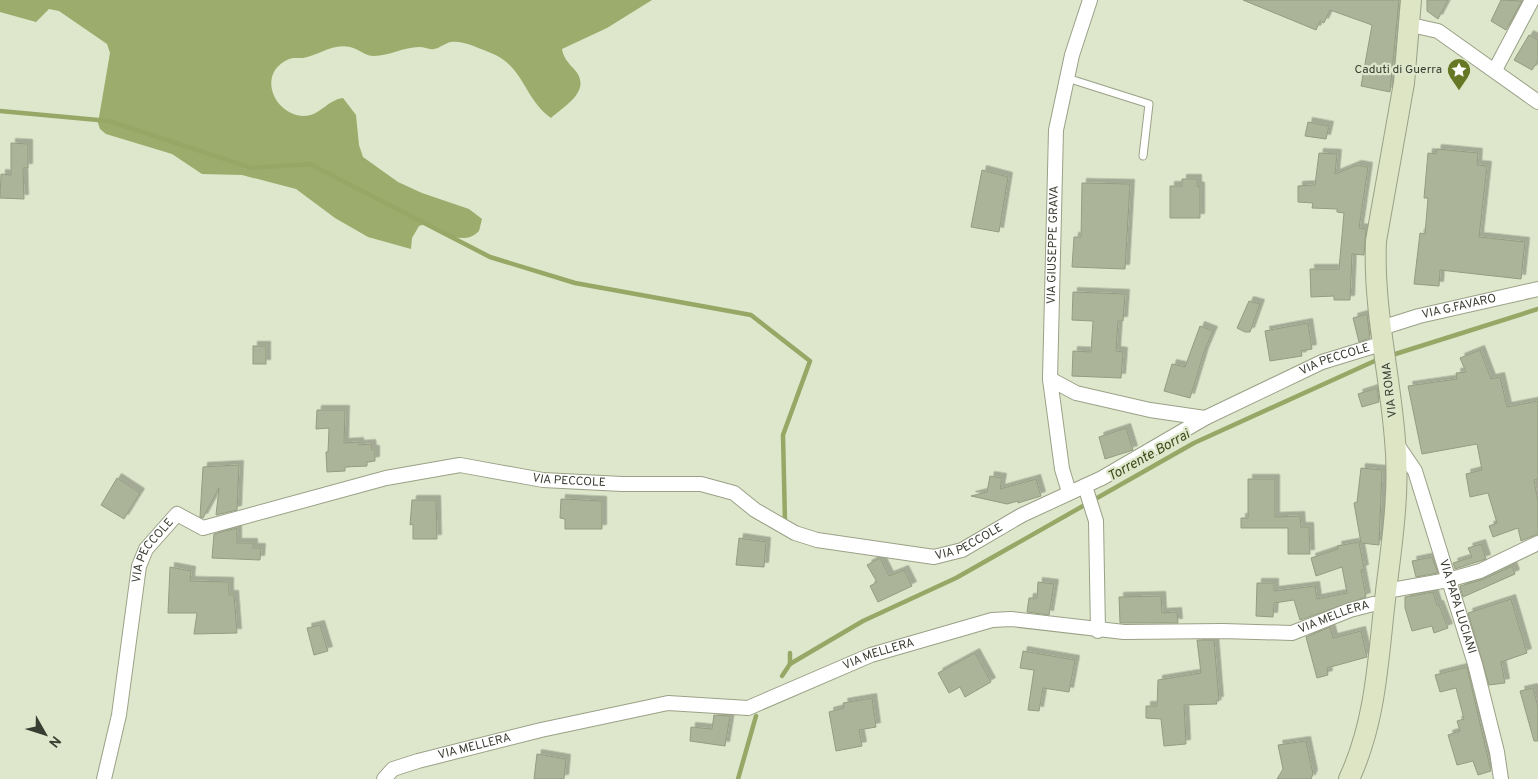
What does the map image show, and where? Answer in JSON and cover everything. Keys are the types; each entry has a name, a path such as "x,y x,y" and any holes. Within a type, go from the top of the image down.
{"main road":[{"name":"VIA ROMA","path":"1349,779 1364,739 1373,702 1386,598 1396,485 1396,442 1375,272 1376,241 1404,83 1411,25 1411,0"}],"street":[{"name":"VIA GIUSEPPE GRAVA","path":"1069,492 1062,469 1050,379 1056,130 1072,55 1090,0"},
{"path":"1495,70 1532,0"},
{"path":"1411,25 1438,31 1538,102"},
{"name":"VIA G.FAVARO","path":"1383,340 1419,316 1538,289"},
{"name":"VIA PECCOLE","path":"104,779 118,714 139,566 146,549 177,514 203,528 386,478 460,465 544,480 622,484 701,484 734,493 755,510 795,533 817,540 934,557 962,550 1069,492 1087,491 1205,418 1322,362 1383,340"},
{"path":"1050,379 1076,393 1150,410 1205,418"},
{"name":"VIA PAPA LUCIANI","path":"1396,442 1415,470 1475,664 1501,779"},
{"path":"1087,491 1096,521 1098,631"},
{"name":"VIA MELLERA","path":"384,779 393,769 418,761 541,730 668,703 748,708 871,654 992,620 1020,620 1098,631 1292,633 1386,598 1480,571 1538,543"}],"lane":[{"path":"1067,78 1149,104 1143,156"}],"green space":[{"path":"0,0 652,0 607,28 562,49 566,60 579,77 581,84 570,102 551,118 535,102 517,74 502,59 477,47 460,42 449,43 434,49 413,47 374,56 344,46 326,50 309,57 289,59 277,68 272,76 271,85 278,103 285,110 304,116 310,115 337,99 343,98 356,115 359,145 363,157 398,182 422,193 469,209 482,219 479,231 473,236 466,238 452,236 425,224 419,226 412,238 411,249 368,237 335,218 296,189 242,175 202,174 172,154 106,134 100,129 98,123 110,53 107,44 59,11 49,9 36,22 0,12"}],"building":[{"path":"1243,0 1399,0 1390,92 1361,86 1372,25 1330,10 1324,23 1320,21 1316,30"},
{"path":"1427,0 1448,0 1438,19 1427,11"},
{"path":"1501,0 1522,1 1506,30 1491,21"},
{"path":"1529,35 1538,40 1538,61 1532,70 1514,60"},
{"path":"1308,122 1329,126 1326,139 1305,136"},
{"path":"11,143 28,144 28,168 23,168 24,199 0,198 1,174 11,175"},
{"path":"1437,149 1478,153 1477,165 1487,166 1479,237 1525,242 1521,279 1440,270 1439,286 1414,284 1420,233 1425,234 1428,198 1424,198 1428,153 1436,154"},
{"path":"1319,153 1337,154 1335,174 1357,165 1368,167 1359,228 1366,229 1364,255 1352,254 1350,300 1334,300 1334,296 1311,297 1310,269 1339,269 1344,213 1337,212 1337,209 1312,208 1313,203 1298,202 1298,186 1315,185"},
{"path":"982,170 1008,177 999,232 971,227"},
{"path":"1182,179 1197,179 1197,186 1200,187 1200,218 1170,218 1170,186 1182,186"},
{"path":"1082,183 1130,184 1125,269 1072,267 1074,237 1081,237"},
{"path":"1073,292 1125,294 1123,321 1118,321 1116,351 1123,352 1121,378 1072,376 1073,351 1091,352 1093,321 1072,320"},
{"path":"1249,301 1260,304 1250,332 1245,332 1237,328"},
{"path":"1367,314 1370,338 1359,342 1353,318"},
{"path":"1308,323 1312,349 1301,351 1302,356 1270,361 1265,331"},
{"path":"1200,326 1213,331 1204,352 1190,398 1164,391 1172,364 1185,367"},
{"path":"253,346 266,346 266,364 253,364"},
{"path":"1480,350 1491,379 1500,377 1507,407 1538,401 1538,479 1534,480 1538,502 1538,534 1521,541 1518,528 1493,537 1489,526 1497,523 1488,493 1470,497 1466,474 1482,470 1477,444 1422,454 1408,386 1457,379 1456,373 1466,372 1460,358"},
{"path":"1377,388 1379,402 1362,407 1358,394"},
{"path":"317,410 345,410 344,443 359,442 359,445 371,444 372,450 375,450 375,461 367,462 367,466 345,467 345,471 327,472 326,452 328,452 329,428 316,429"},
{"path":"1126,428 1133,450 1105,459 1099,437"},
{"path":"239,465 237,510 216,515 219,488 203,518 200,517 203,467"},
{"path":"1361,468 1382,470 1379,545 1361,543 1354,503 1357,502"},
{"path":"990,476 1002,478 1000,489 1036,479 1041,496 1018,503 1018,501 1007,504 971,496 987,492"},
{"path":"117,478 140,493 124,519 101,505"},
{"path":"1248,479 1275,479 1275,517 1300,516 1301,527 1309,527 1310,554 1288,554 1288,528 1241,528 1241,518 1248,518"},
{"path":"561,499 602,501 602,529 565,529 565,519 560,518"},
{"path":"412,500 436,500 437,539 413,539 413,524 410,525"},
{"path":"237,528 237,543 253,543 253,548 261,548 260,560 212,558 214,534"},
{"path":"739,538 766,542 764,567 736,565"},
{"path":"1359,542 1364,569 1361,570 1366,597 1300,620 1294,600 1274,603 1273,617 1256,616 1257,583 1274,583 1274,591 1315,586 1317,599 1347,593 1342,567 1316,576 1311,558 1338,549 1337,546"},
{"path":"1481,544 1486,559 1455,569 1453,563 1472,557 1468,548"},
{"path":"1432,557 1438,573 1416,577 1412,561"},
{"path":"880,558 889,576 904,570 912,586 878,602 870,586 877,582 867,565"},
{"path":"1512,566 1515,574 1463,597 1460,586 1484,579"},
{"path":"170,567 191,571 190,581 229,582 229,595 234,595 237,633 194,634 197,613 168,613"},
{"path":"1038,582 1054,584 1049,615 1027,612 1029,598 1037,598"},
{"path":"1433,592 1448,628 1434,633 1432,626 1412,631 1405,608 1405,597"},
{"path":"1161,596 1162,613 1177,612 1178,623 1120,623 1119,597"},
{"path":"1511,599 1527,653 1501,662 1505,683 1489,685 1468,613"},
{"path":"320,625 328,651 314,655 307,628"},
{"path":"1330,627 1333,638 1361,631 1367,657 1327,668 1328,675 1317,678 1306,637"},
{"path":"1197,640 1214,640 1219,701 1216,701 1217,704 1184,705 1186,744 1164,746 1161,719 1146,718 1146,706 1157,706 1158,680 1201,673"},
{"path":"1023,651 1075,660 1069,692 1043,688 1039,711 1028,710 1034,670 1020,668"},
{"path":"975,653 991,682 965,697 960,687 949,693 938,673"},
{"path":"1467,667 1491,771 1478,775 1473,761 1457,765 1448,735 1460,731 1457,721 1464,719 1456,688 1440,692 1435,675"},
{"path":"1533,688 1538,707 1538,741 1534,741 1520,691"},
{"path":"872,698 876,727 859,730 862,746 836,751 829,712 844,708 843,703"},
{"path":"714,715 730,716 725,746 690,741 691,727 712,729"},
{"path":"1306,741 1313,774 1311,779 1277,779 1283,769 1278,745"},
{"path":"537,754 566,759 564,779 534,779"}],"waterway":[{"path":"0,111 109,121 252,168 310,164 490,257 575,283 751,315 810,361 783,435 785,522"},
{"name":"Torrente Borrai","path":"1389,356 1538,309"},
{"name":"Torrente Borrai","path":"790,664 863,621 956,578 1194,443 1379,359"},
{"name":"Torrente Borrai","path":"782,676 790,664 790,653"},
{"path":"738,779 756,716"}],"place":[{"name":"Caduti di Guerra","path":"1459,91"}]}
